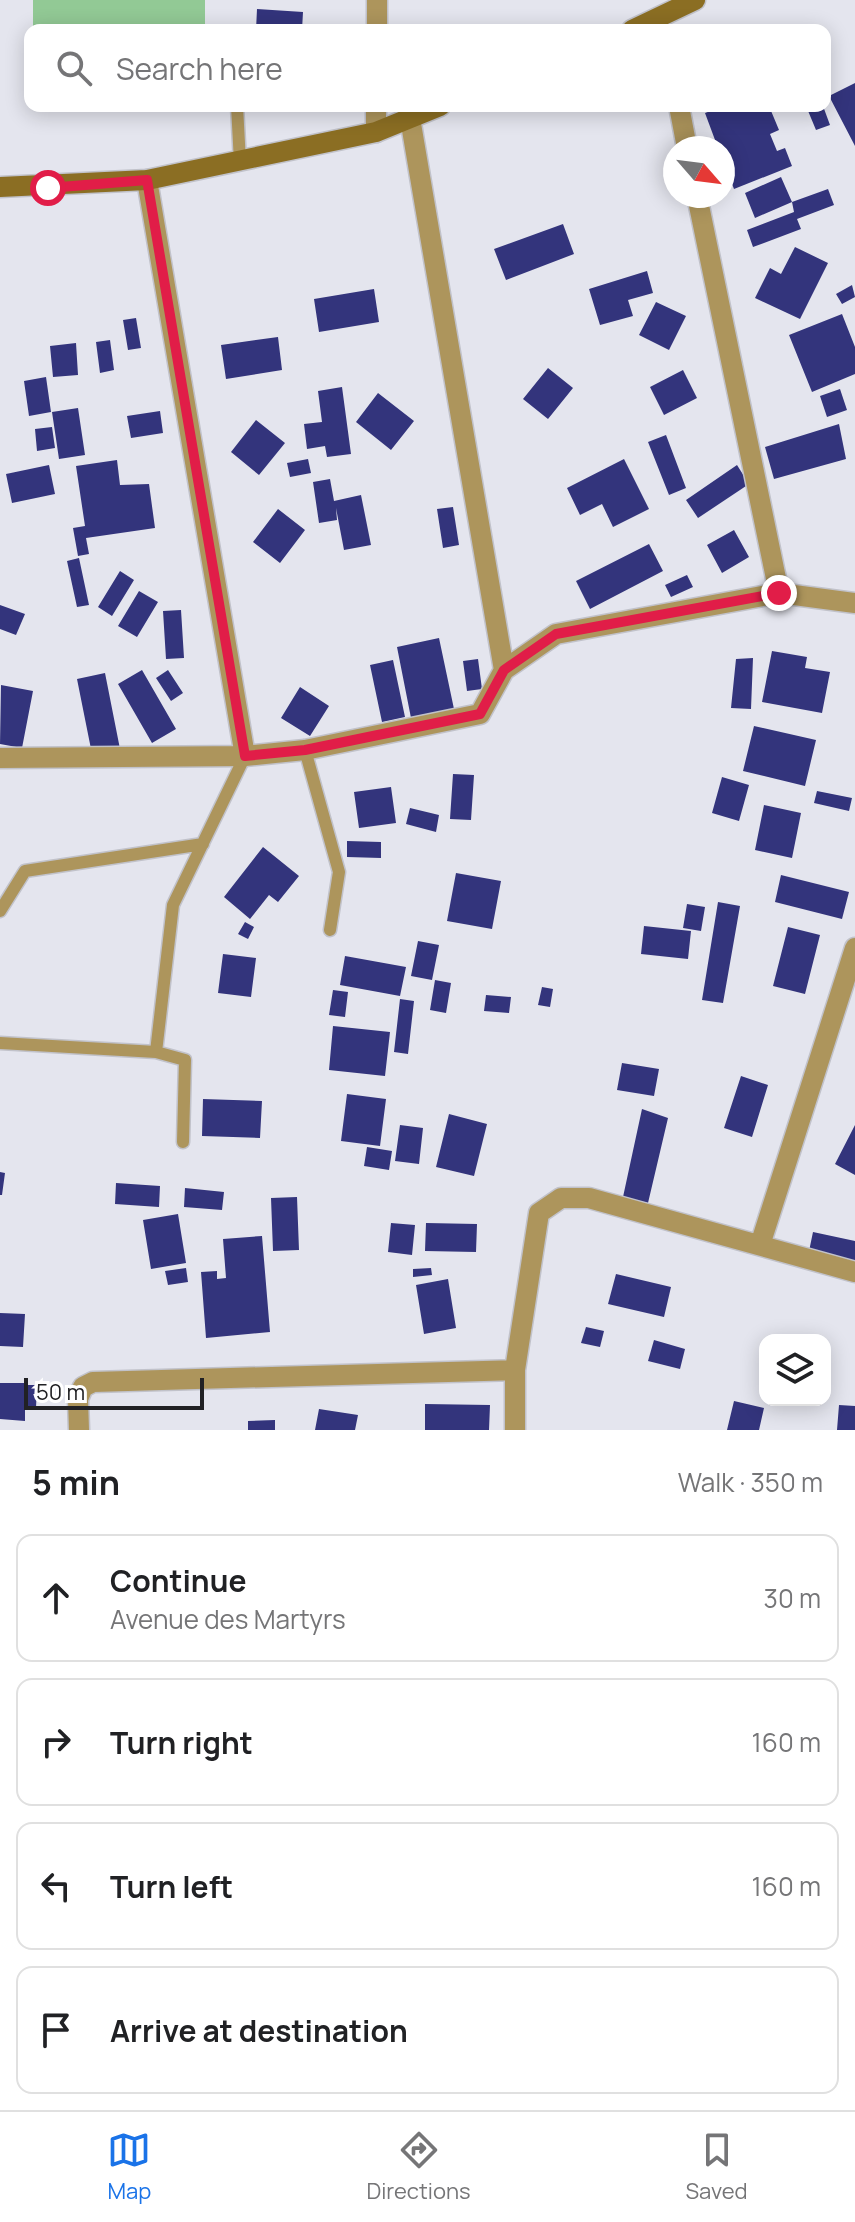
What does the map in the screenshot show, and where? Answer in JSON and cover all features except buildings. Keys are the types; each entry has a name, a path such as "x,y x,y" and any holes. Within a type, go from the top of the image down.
{"main road":[{"path":"662,24 695,0"},
{"path":"0,187 147,180 376,132 425,112"}],"street":[{"path":"377,0 377,24"},
{"path":"376,112 376,132"},
{"path":"680,112 685,136"},
{"path":"410,118 504,670"},
{"path":"147,180 245,756"},
{"path":"699,208 779,593"},
{"path":"0,758 245,756 305,750 480,714 504,670 556,634 779,593 855,603"},
{"path":"760,1245 855,948"},
{"path":"515,1430 515,1370 539,1213 561,1198 589,1198 855,1272"},
{"path":"79,1430 78,1399 83,1387 93,1382 515,1370"}],"lane":[{"path":"237,112 240,162"},
{"path":"305,750 339,872 330,930"},
{"path":"156,1052 173,905 245,756"},
{"path":"0,911 25,871 203,844"},
{"path":"0,1043 156,1052 185,1060 183,1142"}],"green space":[{"path":"33,0 205,0 205,24 33,24"}],"route":[{"path":"48,188 147,180 245,756 305,750 480,714 504,670 556,634 779,593"}]}
